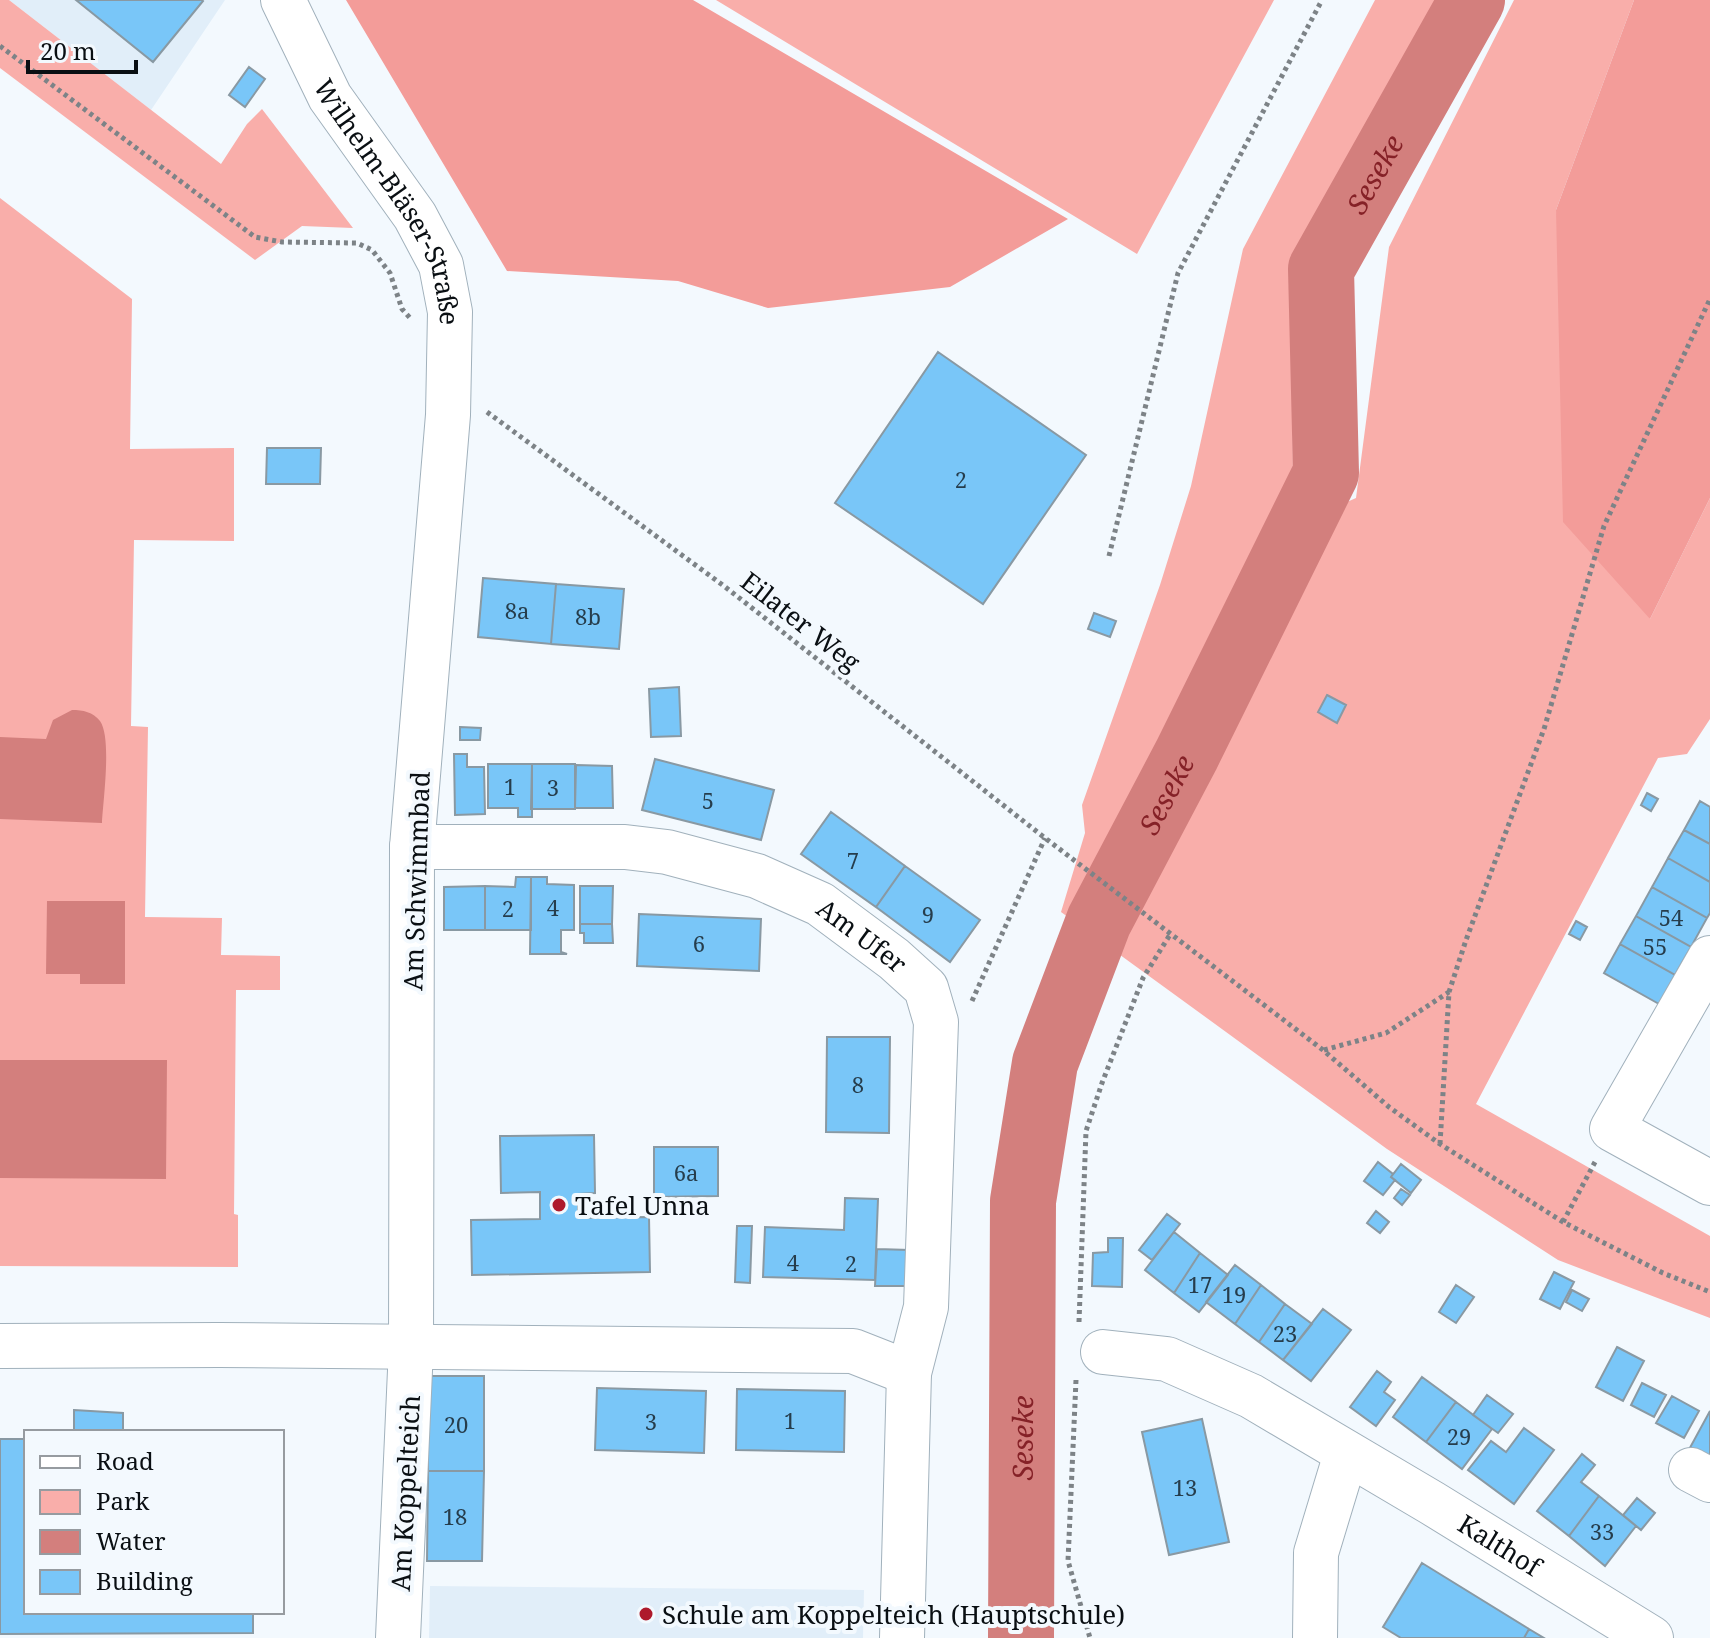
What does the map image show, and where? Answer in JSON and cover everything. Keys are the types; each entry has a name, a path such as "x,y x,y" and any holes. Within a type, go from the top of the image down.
{"street":[{"name":"Wilhelm-Bläser-Straße","path":"283,0 330,97 415,216 441,265 450,312 448,415"},
{"name":"Am Schwimmbad","path":"411,1348 412,847 448,415"},
{"name":"Am Ufer","path":"412,847 625,847 667,852 757,876 820,904 894,959 926,988 936,1022 926,1307 909,1373"},
{"path":"1710,958 1612,1129 1710,1183"},
{"path":"0,1346 853,1351 909,1373 902,1638"},
{"name":"Am Koppelteich","path":"398,1638 411,1348"},
{"name":"Kalthof","path":"1103,1352 1167,1359 1251,1396 1651,1638"},
{"path":"1315,1638 1316,1553 1346,1454"}],"path":[{"path":"1109,556 1178,273 1322,0"},
{"path":"0,46 255,237 282,242 357,243 372,250 390,273 402,309 420,329"},
{"path":"1440,1144 1449,992 1544,729 1604,526 1710,299"},
{"name":"Eilater Weg","path":"528,442 724,586 1440,1144 1563,1222 1663,1273 1710,1292"},
{"path":"936,1022 975,1000 1045,838"},
{"path":"1102,1083 1143,978 1171,933"},
{"path":"1323,1050 1386,1033 1449,992"},
{"path":"1563,1222 1612,1129"}],"shaded area":[{"path":"9,0 225,0 151,110"},
{"path":"346,0 693,0 1068,219 950,287 768,308 678,281 507,271"},
{"path":"1634,0 1710,0 1710,498 1650,619 1563,522 1556,210"},
{"name":"Schule am Koppelteich (Hauptschule)","path":"430,1586 864,1590 863,1638 429,1638"}],"green space":[{"path":"0,0 9,0 221,164 247,124 262,109 353,228 302,226 255,260 0,68"},
{"path":"716,0 1274,0 1137,254"},
{"path":"1375,0 1437,0 1292,269 1293,481 1268,537 1356,498 1389,247 1514,0 1634,0 1556,210 1650,619 1710,498 1710,719 1687,754 1658,758 1476,1104 1710,1236 1710,1318 1558,1260 1387,1149 1061,912 1085,833 1082,805 1160,585 1191,486 1243,249"},
{"path":"0,198 132,299 130,449 234,448 234,541 134,540 131,726 148,727 145,917 222,918 221,955 280,956 280,990 236,990 234,1214 238,1215 238,1267 0,1266"}],"water":[{"path":"72,710 94,715 104,729 106,755 102,823 0,819 0,737 46,739 53,720"},
{"path":"47,901 125,901 125,984 80,984 80,974 46,974"},
{"path":"0,1060 167,1060 166,1179 0,1178"}],"building":[{"path":"76,0 202,0 203,1 153,62"},
{"path":"249,67 265,79 245,107 229,95"},
{"path":"938,352 1086,455 983,604 835,503"},
{"path":"267,448 321,448 320,484 266,484"},
{"path":"483,578 556,584 551,644 478,637"},
{"path":"556,584 624,589 619,649 551,644"},
{"path":"1094,613 1116,621 1110,637 1088,629"},
{"path":"679,687 681,736 651,737 649,689"},
{"path":"1327,695 1346,705 1337,723 1318,712"},
{"path":"460,727 481,728 480,740 460,740"},
{"path":"454,754 467,754 467,767 484,767 485,814 455,815"},
{"path":"655,759 774,790 761,840 642,810"},
{"path":"488,764 532,764 532,817 518,817 518,808 488,808"},
{"path":"532,764 575,764 575,809 531,809"},
{"path":"576,765 612,766 613,808 575,808"},
{"path":"1647,793 1658,799 1651,811 1641,805"},
{"path":"1700,801 1710,807 1710,844 1684,830"},
{"path":"831,812 905,866 876,907 801,854"},
{"path":"1684,830 1710,844 1710,882 1668,858"},
{"path":"1668,858 1710,882 1710,913 1707,918 1652,887"},
{"path":"905,866 980,920 950,962 876,907"},
{"path":"516,877 531,877 531,930 485,930 485,886 515,887"},
{"path":"531,877 547,877 547,884 574,885 574,930 561,930 561,952 567,954 530,954"},
{"path":"485,886 485,930 444,930 444,887"},
{"path":"580,886 613,886 612,924 580,924"},
{"path":"1652,887 1707,918 1691,947 1636,916"},
{"path":"639,914 761,919 759,971 637,966"},
{"path":"1636,916 1691,947 1675,975 1620,944"},
{"path":"1576,921 1587,927 1580,940 1569,934"},
{"path":"580,924 612,924 613,943 584,943"},
{"path":"1620,944 1675,975 1659,1004 1604,973"},
{"path":"827,1037 890,1037 889,1133 826,1132"},
{"name":"Tafel Unna","path":"594,1135 595,1193 578,1194 578,1218 649,1217 650,1272 472,1275 471,1220 540,1219 540,1192 501,1193 500,1136"},
{"path":"654,1147 718,1147 718,1196 654,1197"},
{"path":"1378,1162 1393,1174 1391,1177 1395,1180 1383,1195 1364,1181"},
{"path":"1401,1164 1421,1180 1411,1193 1391,1177"},
{"path":"1401,1189 1410,1195 1402,1205 1394,1198"},
{"path":"845,1198 878,1199 875,1280 763,1277 765,1227 844,1230"},
{"path":"1376,1211 1389,1222 1380,1233 1367,1223"},
{"path":"1167,1214 1180,1224 1152,1260 1139,1250"},
{"path":"737,1226 752,1226 750,1283 735,1282"},
{"path":"1174,1232 1200,1253 1174,1293 1145,1270"},
{"path":"1108,1238 1123,1238 1122,1287 1092,1286 1093,1253 1108,1252"},
{"path":"877,1249 909,1250 908,1286 875,1286"},
{"path":"1200,1253 1228,1275 1199,1312 1174,1293"},
{"path":"1235,1265 1261,1285 1235,1324 1206,1302"},
{"path":"1554,1272 1574,1282 1560,1309 1540,1299"},
{"path":"1261,1285 1285,1304 1259,1342 1235,1324"},
{"path":"1456,1285 1474,1297 1456,1323 1439,1312"},
{"path":"1572,1290 1589,1299 1582,1311 1566,1302"},
{"path":"1285,1304 1312,1324 1283,1360 1259,1342"},
{"path":"1323,1309 1351,1330 1311,1381 1283,1360"},
{"path":"1617,1347 1644,1361 1623,1401 1596,1387"},
{"path":"1377,1371 1391,1382 1384,1392 1395,1400 1376,1426 1350,1407"},
{"path":"428,1376 484,1376 484,1471 428,1471"},
{"path":"1422,1377 1456,1402 1426,1442 1393,1417"},
{"path":"1642,1383 1666,1395 1654,1417 1631,1405"},
{"path":"597,1388 706,1391 704,1453 595,1450"},
{"path":"737,1389 845,1391 844,1452 736,1450"},
{"path":"1487,1395 1513,1414 1498,1433 1473,1415"},
{"path":"1672,1396 1699,1411 1684,1438 1656,1423"},
{"path":"1456,1402 1492,1429 1462,1469 1426,1442"},
{"path":"74,1410 123,1413 123,1430 74,1430"},
{"path":"1710,1411 1710,1467 1686,1455"},
{"path":"1202,1419 1229,1542 1169,1555 1142,1432"},
{"path":"1524,1428 1554,1450 1514,1504 1468,1470 1491,1441 1506,1452"},
{"path":"0,1439 24,1439 24,1614 253,1614 253,1633 0,1634"},
{"path":"1582,1454 1595,1465 1581,1482 1599,1496 1569,1536 1537,1511"},
{"path":"428,1471 484,1471 482,1561 427,1561"},
{"path":"1599,1496 1636,1526 1605,1566 1569,1536"},
{"path":"1637,1498 1655,1513 1641,1530 1623,1515"},
{"path":"1422,1563 1529,1629 1524,1638 1401,1638 1383,1627"},
{"path":"1529,1629 1544,1638 1524,1638"}],"waterway":[{"name":"Seseke","path":"1021,1638 1023,1201 1045,1063 1099,921 1187,754 1326,473 1321,269 1472,0"}],"place":[{"name":"Tafel Unna","path":"559,1205"},
{"name":"Schule am Koppelteich (Hauptschule)","path":"646,1614"}]}
